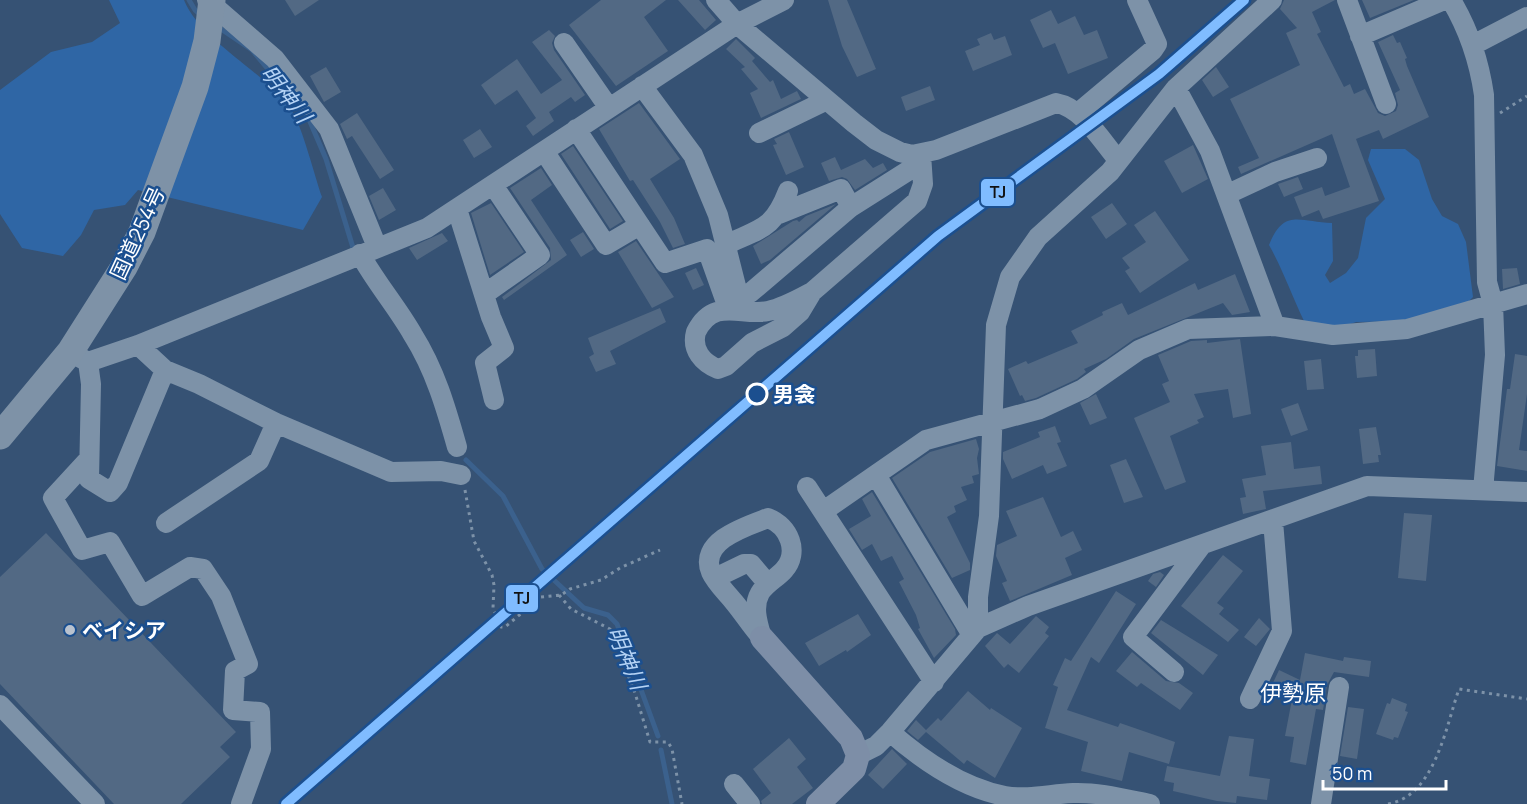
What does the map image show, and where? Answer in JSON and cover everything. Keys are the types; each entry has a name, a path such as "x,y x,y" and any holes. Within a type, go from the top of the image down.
{"highway":[{"name":"国道254号","path":"6,421 79,357 142,232 180,132 207,41 210,2"}],"main road":[{"path":"762,638 851,738 858,755 854,769 818,804"}],"street":[{"path":"716,0 737,24 876,140 900,152 921,154 1049,104 1069,106 1078,113 1118,160"},
{"path":"165,370 118,483 110,492 89,478 92,384 79,357 138,345 427,228 737,24 784,0"},
{"path":"1078,113 1154,50 1157,44 1137,0"},
{"path":"975,632 989,516 996,325 1010,277 1038,237 1110,172 1176,88 1272,0"},
{"path":"1347,0 1386,104"},
{"path":"1360,36 1444,0"},
{"path":"1451,0 1464,21 1479,64 1484,118 1487,282 1493,304 1495,354 1484,490"},
{"path":"210,2 275,59 329,129 379,288 413,335 429,364 442,395 457,447"},
{"path":"1473,45 1527,17"},
{"path":"564,43 609,108"},
{"path":"642,86 693,155 718,215 739,298 750,293 851,207 911,169 921,154"},
{"path":"1176,88 1210,151 1228,194 1275,327"},
{"path":"759,133 828,100"},
{"path":"576,129 665,263 707,249 728,308"},
{"path":"544,151 606,245 640,225"},
{"path":"812,292 800,312 783,327 752,343 726,366 718,369 703,360 698,352 694,338 705,320 728,308 769,311 812,292 917,201 923,184 921,154"},
{"path":"1228,194 1275,172 1317,158"},
{"path":"486,293 540,255 493,185"},
{"path":"725,245 768,225 779,214 841,189 851,207"},
{"path":"779,214 788,191"},
{"path":"457,209 486,293 491,317 504,348 485,363 494,400"},
{"path":"825,510 926,440 992,420 1040,409 1072,394 1120,366 1139,350 1188,329 1275,327 1333,334 1407,329 1527,294"},
{"path":"138,345 165,370 199,384 276,423 390,472 441,471 461,475"},
{"path":"166,524 259,460 276,423"},
{"path":"88,460 53,498 82,550 110,542 142,596 190,567 203,569 221,596 248,664 235,671 233,710 260,712 261,749 241,804"},
{"path":"876,475 975,632"},
{"path":"858,755 876,746 890,732 975,632 1028,606 1367,486 1527,492"},
{"path":"807,487 825,510 934,682"},
{"path":"768,518 776,521 788,535 792,550 785,570 760,592 756,616 762,638 744,619 715,578 709,564 716,544 768,518"},
{"path":"1250,699 1282,630 1273,521"},
{"path":"1174,672 1134,636 1201,546"},
{"path":"715,578 744,564 751,564 768,584"},
{"path":"1321,804 1338,687"},
{"path":"0,705 95,804"},
{"path":"890,732 919,757 954,777 1004,796 1032,798 1074,793 1150,804"},
{"path":"734,784 750,804"}],"path":[{"path":"1484,118 1502,112 1527,96"},
{"path":"461,475 474,541 492,575 493,608 501,627 506,627 541,597 560,595 570,589 601,580 620,568 660,550"},
{"path":"560,595 571,609 610,629 635,693 650,742 668,742 672,749 682,804"},
{"path":"1388,804 1396,802 1418,788 1432,764 1459,689 1527,699"}],"shaded area":[{"path":"109,0 184,0 192,15 204,29 280,96 296,118 322,197 303,230 138,190 125,205 94,210 81,235 63,256 22,248 0,214 0,90 51,52 92,42 120,23"},
{"path":"1371,149 1405,149 1419,160 1432,199 1442,216 1458,224 1466,242 1473,297 1462,308 1415,321 1356,322 1336,329 1304,321 1269,245 1275,233 1287,222 1302,220 1332,223 1333,261 1325,275 1330,283 1346,273 1358,258 1366,218 1385,199 1368,160"}],"building":[{"path":"285,0 319,0 295,16"},
{"path":"601,0 666,0 644,17 668,51 616,86 569,25"},
{"path":"678,0 699,0 716,20 705,30"},
{"path":"828,0 847,0 876,69 857,77 842,46"},
{"path":"1284,0 1335,0 1312,12 1321,32 1317,34 1344,87 1350,84 1354,94 1365,89 1378,113 1385,116 1396,111 1398,105 1395,93 1400,90 1378,42 1393,35 1397,43 1400,42 1407,58 1405,59 1407,66 1429,117 1383,139 1379,130 1356,139 1379,201 1323,219 1319,210 1302,217 1294,197 1322,187 1325,196 1350,187 1332,134 1241,174 1238,167 1259,158 1230,99 1300,65 1286,33 1297,28 1280,9"},
{"path":"1362,0 1414,0 1370,18"},
{"path":"1051,10 1058,24 1075,16 1084,35 1097,30 1108,58 1068,74 1055,43 1043,48 1030,20"},
{"path":"549,30 555,36 552,43 554,50 585,95 575,102 571,97 549,112 554,121 533,136 526,126 536,118 517,90 495,105 481,85 517,59 541,94 562,80 532,42"},
{"path":"991,33 994,40 1005,36 1012,55 973,71 965,51 980,45 977,39"},
{"path":"736,39 755,58 752,61 770,82 773,80 781,99 797,91 801,99 761,118 750,93 758,89 741,69 745,67 726,49"},
{"path":"326,67 341,92 324,102 310,76"},
{"path":"1216,67 1229,87 1213,97 1202,80"},
{"path":"930,86 935,100 906,111 901,97"},
{"path":"639,103 680,159 650,179 674,218 685,244 673,248 660,222 633,180 630,181 599,129"},
{"path":"357,113 394,170 380,179 352,136 347,139 340,124"},
{"path":"480,129 492,147 474,158 463,140"},
{"path":"789,132 804,167 786,175 773,145 777,144 774,139"},
{"path":"1193,145 1208,179 1182,193 1164,161"},
{"path":"573,146 623,221 610,229 561,154"},
{"path":"835,157 841,170 865,159 873,168 883,163 887,170 855,190 847,179 842,177 829,181 821,163"},
{"path":"541,168 552,185 531,200 567,255 504,300 502,297 551,260 550,248 510,188"},
{"path":"1298,177 1303,189 1284,197 1278,184"},
{"path":"383,188 396,210 379,220 369,196"},
{"path":"491,203 524,252 490,275 471,213"},
{"path":"1112,203 1127,224 1106,239 1091,217"},
{"path":"836,204 770,260 761,264 753,246 793,221 799,222 806,216"},
{"path":"1155,211 1189,260 1140,293 1125,271 1130,268 1122,258 1146,242 1134,225"},
{"path":"583,232 594,249 581,257 570,240"},
{"path":"442,233 448,241 417,260 409,248"},
{"path":"636,241 674,297 652,308 618,252"},
{"path":"696,268 704,285 693,290 685,273"},
{"path":"1517,268 1520,284 1503,289 1502,269"},
{"path":"1235,274 1250,312 1232,315 1223,303 1134,339 1106,359 1084,369 1086,372 1077,379 1036,398 1025,401 1022,395 1020,396 1008,369 1026,361 1028,364 1078,343 1071,331 1103,315 1102,312 1122,303 1128,315 1195,283 1198,290"},
{"path":"660,308 666,322 610,351 616,364 596,372 589,357 594,354 588,338"},
{"path":"1240,339 1251,414 1233,418 1228,389 1194,394 1204,417 1197,420 1199,423 1170,436 1186,482 1165,490 1134,418 1170,402 1162,384 1169,381 1158,355 1191,341 1207,340 1207,343"},
{"path":"1375,349 1377,376 1357,378 1355,356 1358,356 1358,350"},
{"path":"1515,354 1527,356 1527,394 1519,450 1527,451 1527,471 1497,466 1507,389 1510,389"},
{"path":"1321,359 1324,389 1307,390 1304,361"},
{"path":"1096,394 1107,418 1090,425 1080,403"},
{"path":"1298,403 1308,430 1291,436 1281,409"},
{"path":"1055,426 1061,442 1057,443 1067,466 1047,474 1043,465 1012,479 1003,459 1003,452 1040,437 1038,432"},
{"path":"1376,427 1381,455 1378,455 1379,462 1363,464 1359,429"},
{"path":"976,439 979,449 977,458 979,474 972,476 974,483 961,487 967,500 954,506 956,512 947,517 970,563 970,570 952,578 892,478 930,452"},
{"path":"1291,442 1294,469 1320,466 1322,484 1263,491 1266,509 1243,514 1240,498 1246,497 1242,479 1266,475 1261,446"},
{"path":"1126,459 1143,497 1124,503 1110,465"},
{"path":"872,492 955,629 956,635 934,658 918,629 920,628 916,615 899,582 904,579 892,556 881,561 872,544 862,550 849,529 871,516 862,499"},
{"path":"1043,497 1061,537 1073,531 1082,550 1065,558 1072,575 1010,601 1002,583 1007,581 996,556 997,545 1017,536 1006,511"},
{"path":"1404,513 1432,515 1426,581 1398,578"},
{"name":"ベイシア","path":"46,533 236,732 220,747 230,757 181,804 114,804 0,684 0,577"},
{"path":"1223,555 1243,571 1217,603 1224,608 1219,614 1239,630 1228,642 1181,606"},
{"path":"1160,572 1164,575 1156,587 1148,581 1153,574"},
{"path":"1116,591 1136,604 1099,663 1091,657 1067,710 1118,727 1120,723 1175,742 1169,764 1129,752 1122,781 1081,771 1088,742 1045,728 1058,687 1053,685 1065,658 1071,661"},
{"path":"858,614 871,635 847,652 846,650 819,666 805,643"},
{"path":"1036,616 1049,627 1045,633 1049,636 1019,673 1008,664 1004,668 985,646 997,633 1010,644"},
{"path":"1259,618 1270,629 1256,646 1244,637"},
{"path":"1161,620 1218,655 1203,675 1151,633"},
{"path":"1132,652 1166,681 1179,683 1193,693 1180,710 1141,683 1137,687 1116,671"},
{"path":"1305,653 1343,661 1344,657 1371,661 1369,677 1334,672 1327,685 1323,710 1316,709 1306,765 1290,762 1294,737 1285,736 1293,694 1272,685 1279,670 1300,680"},
{"path":"968,691 990,710 991,708 1022,728 995,778 967,760 964,764 926,732 918,740 907,731 916,720 926,730 938,718 941,721"},
{"path":"1392,698 1407,704 1405,711 1408,712 1398,738 1394,737 1393,740 1376,734 1387,703 1390,704"},
{"path":"1348,707 1364,709 1357,759 1340,756"},
{"path":"1229,736 1254,739 1249,776 1270,779 1267,800 1237,796 1236,803 1217,801 1173,791 1174,783 1164,781 1167,766 1220,776"},
{"path":"789,738 806,759 797,767 813,788 792,804 762,804 761,801 771,793 753,769"},
{"path":"892,749 907,764 883,789 868,775"}],"waterway":[{"name":"明神川","path":"189,0 201,15"},
{"name":"明神川","path":"218,27 252,50 308,117 326,159 354,251"},
{"name":"明神川","path":"466,460 503,496 542,569 584,608 608,615 617,624 658,736"},
{"name":"明神川","path":"661,750 672,804"}],"transit line":[{"name":"TJ","path":"286,804 938,236 1159,74 1244,0"}],"place":[{"name":"男衾","path":"757,394"},
{"name":"ベイシア","path":"70,630"}],"district":[{"name":"伊勢原","path":"1293,693"}]}
